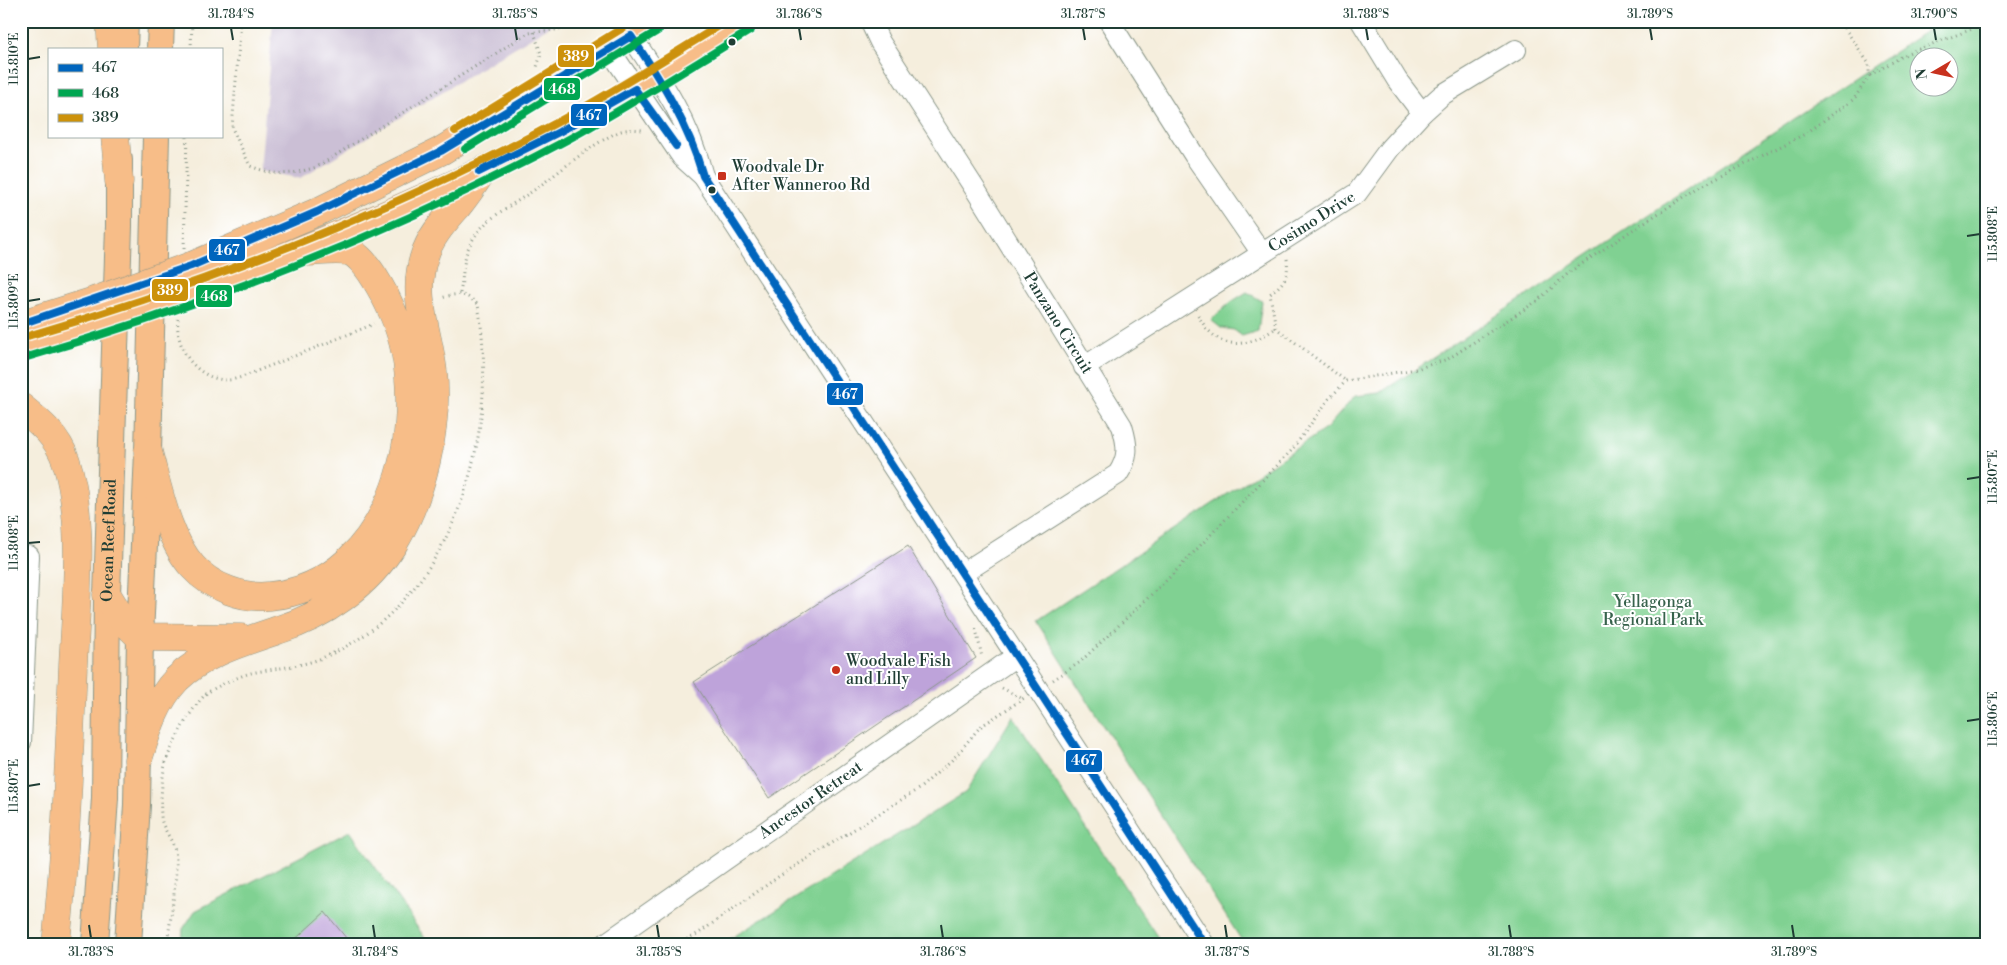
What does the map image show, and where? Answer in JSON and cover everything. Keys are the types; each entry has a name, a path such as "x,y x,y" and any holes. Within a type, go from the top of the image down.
{"highway":[{"path":"110,21 112,48"},
{"path":"21,348 191,266 317,212 441,151 654,21"},
{"path":"21,324 93,314 191,293 301,252 483,170 559,132 647,82 746,21"},
{"path":"116,138 119,181"},
{"path":"138,760 151,718 177,679 195,665 250,638 304,620 353,591 375,569 408,518 420,484 428,449 433,408 433,374 420,311 418,284 424,257 437,230 458,206 483,170"},
{"path":"148,452 177,542 194,568 210,581 234,592 257,598 288,595 311,586 334,572 352,557 370,535 394,490 408,437 412,401 405,346 388,302 358,257 348,251 301,252"},
{"path":"21,407 55,438 66,461 75,502 77,548 74,638 61,894 56,944"},
{"path":"107,595 122,619 140,637 250,638"}],"main road":[{"path":"124,48 125,21"},
{"path":"160,48 161,21"},
{"name":"Ocean Reef Road","path":"95,944 103,841 107,595 120,138"},
{"path":"128,944 138,760 140,637 148,452 156,138"}],"street":[{"name":"Panzano Circuit","path":"870,21 880,42 975,189 1122,426 1128,448 1125,463 1118,474 964,573"},
{"path":"1109,21 1194,155 1261,252"},
{"path":"1362,22 1398,80 1422,113"},
{"path":"620,42 647,82 696,146 703,176 964,573 1016,656 1030,698 1204,944"},
{"name":"Cosimo Drive","path":"1084,366 1261,252 1333,210 1357,193 1390,148 1422,113 1442,95 1516,50"},
{"path":"21,742 24,555"},
{"name":"Ancestor Retreat","path":"605,944 1016,656"}],"path":[{"path":"191,48 192,21"},
{"path":"241,21 232,128 250,166 285,175 317,167 528,33 571,28 596,21"},
{"path":"1840,21 1869,64 1869,76"},
{"path":"678,944 699,933 778,877 920,788 954,758 980,726 1030,698 1079,663 1172,575 1292,450 1329,399 1346,381 1416,369 1448,359 1483,338 1537,301 1570,272 1700,187 1805,134 1854,99 1869,76 1908,53 1986,24"},
{"path":"436,299 460,293 466,255 472,241 487,221 533,191 575,158 617,132 631,128 647,131"},
{"path":"1282,257 1287,258 1288,272 1285,282 1270,294 1276,328 1346,381"},
{"path":"1196,310 1204,326 1223,342 1239,345 1260,339 1276,328"},
{"path":"975,622 983,659 1002,688 1030,698"}],"shaded area":[{"path":"273,21 558,21 300,178 260,171"}],"green space":[{"name":"Yellagonga Regional Park","path":"1941,21 1986,21 1986,944 1244,944 1036,621 1327,428 1355,396 1380,393"},
{"path":"1247,292 1262,301 1258,331 1242,336 1234,330 1221,328 1211,320 1231,302"},
{"path":"1013,716 1162,944 722,944 966,792"},
{"path":"350,831 429,944 182,944 183,929 195,911"}],"building":[{"name":"Woodvale Fish and Lilly","path":"908,546 976,658 769,798 694,682"},
{"path":"325,912 351,944 290,944"}],"transit line":[{"name":"389","path":"455,131 634,21"},
{"name":"389","path":"21,338 158,295 361,217 492,156 556,123 642,74 727,21"},
{"name":"468","path":"465,149 659,30"},
{"name":"468","path":"24,358 94,337 232,290 434,206 589,128 751,30"},
{"name":"467","path":"21,324 191,266 317,212 441,151 631,36 653,69 682,120 703,176 1204,944"},
{"name":"467","path":"479,172 559,132 635,89 676,146"}],"place":[{"name":"Woodvale Dr After Wanneroo Rd","path":"722,176"},
{"name":"Woodvale Fish and Lilly","path":"836,670"}]}
